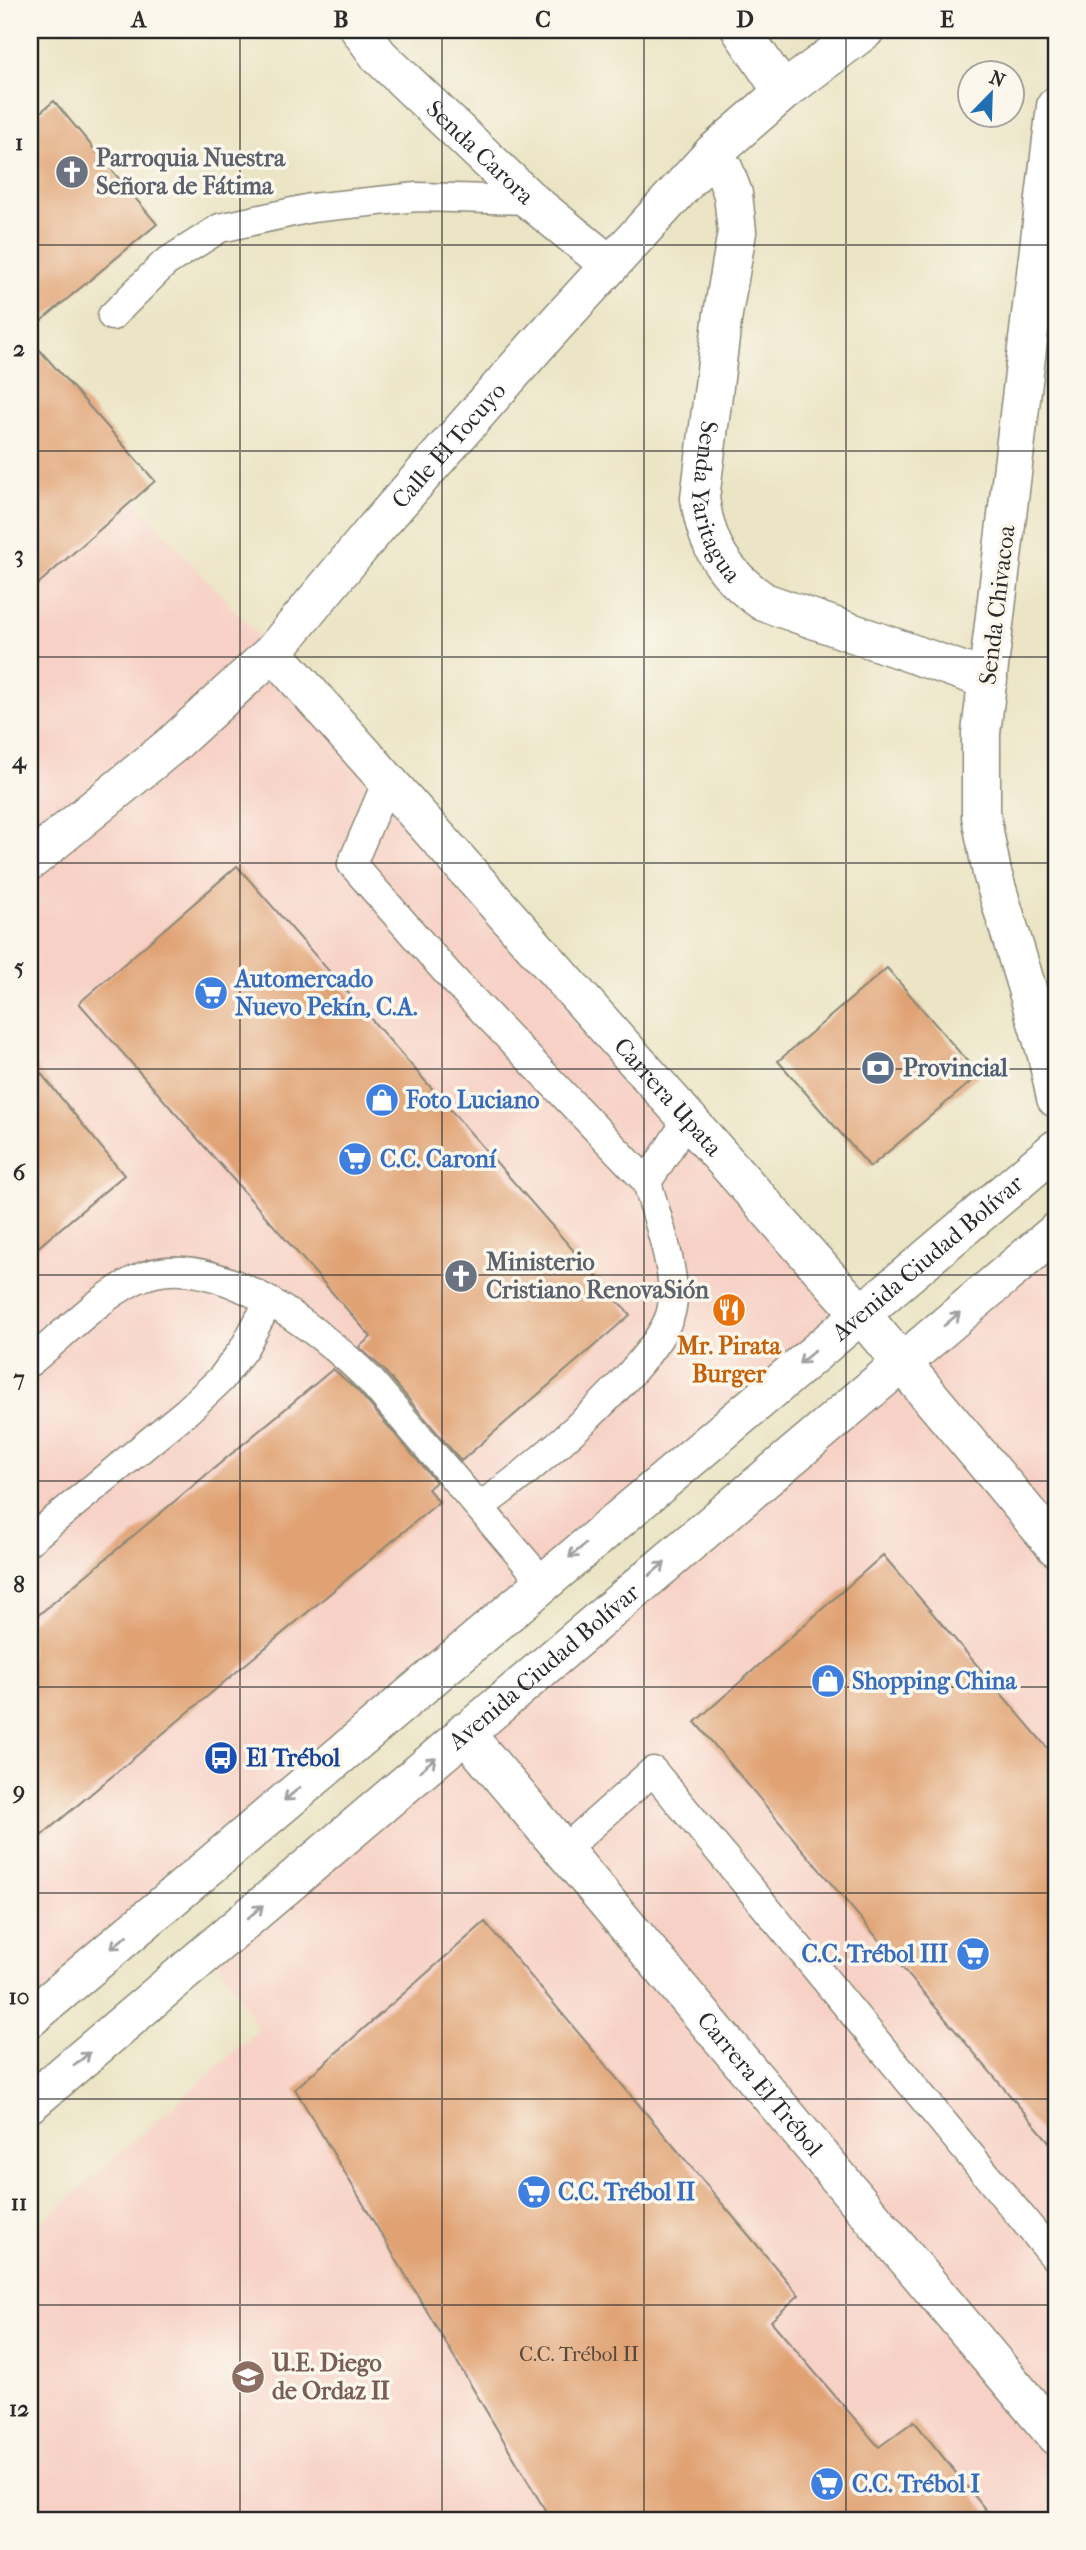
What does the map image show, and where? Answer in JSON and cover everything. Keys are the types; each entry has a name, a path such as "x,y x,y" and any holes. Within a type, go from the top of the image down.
{"street":[{"name":"Senda Carora","path":"360,30 379,56 530,200 610,265"},
{"path":"741,30 783,92"},
{"name":"Calle El Tocuyo","path":"30,861 173,744 273,652 385,518 713,153 783,92 865,30"},
{"name":"Senda Chivacoa","path":"1056,106 981,733 981,816 992,873 1047,1055 1056,1098"},
{"name":"Senda Yaritagua","path":"713,153 724,170 733,194 737,232 723,314 699,498 703,523 712,547 724,569 743,587 764,601 988,680"},
{"name":"Carrera Upata","path":"273,652 860,1313 1056,1547"},
{"name":"Avenida Ciudad Bolívar","path":"30,2018 542,1581 1056,1149"},
{"name":"Avenida Ciudad Bolívar","path":"30,2103 1056,1232"},
{"name":"Carrera El Trébol","path":"464,1732 1056,2436"}],"lane":[{"path":"113,316 165,263 220,228 311,208 417,197 530,200"},
{"path":"387,781 352,864 449,975 647,1182 670,1264 672,1310 660,1338 643,1363 522,1475 478,1507"},
{"path":"647,1182 688,1119"},
{"path":"30,1362 116,1291 138,1278 158,1273 205,1275 269,1301 340,1350 370,1380 542,1581"},
{"path":"30,1540 178,1419 221,1379 244,1348 269,1301"},
{"path":"564,1850 653,1771 1056,2259"}],"shaded area":[{"path":"30,387 273,652 860,1313 30,2017"},
{"path":"1056,1232 1056,2520 30,2520 30,2233 259,2030 211,1949"}],"building":[{"name":"Parroquia Nuestra Señora de Fátima","path":"54,101 157,224 30,330 30,121"},
{"path":"30,339 155,481 30,591"},
{"name":"C.C. Caroní","path":"237,866 630,1315 461,1461 383,1369 359,1347 371,1337 79,1003"},
{"name":"Provincial","path":"887,968 979,1075 870,1167 778,1061"},
{"path":"30,1060 124,1175 30,1254"},
{"path":"333,1369 358,1391 436,1482 428,1489 439,1502 30,1845 30,1622"},
{"name":"C.C. Trébol III","path":"883,1555 1056,1758 1056,2150 695,1722"},
{"name":"C.C. Trébol II","path":"485,1922 799,2295 771,2321 879,2447 914,2421 994,2520 551,2520 295,2089"}],"place":[{"name":"Parroquia Nuestra Señora de Fátima","path":"72,172"},
{"name":"Automercado Nuevo Pekín, C.A.","path":"211,993"},
{"name":"Provincial","path":"878,1068"},
{"name":"Foto Luciano","path":"382,1100"},
{"name":"C.C. Caroní","path":"355,1159"},
{"name":"Ministerio Cristiano RenovaSión","path":"461,1276"},
{"name":"Mr. Pirata Burger","path":"729,1310"},
{"name":"Shopping China","path":"828,1681"},
{"name":"El Trébol","path":"221,1758"},
{"name":"C.C. Trébol III","path":"973,1954"},
{"name":"C.C. Trébol II","path":"534,2192"},
{"name":"U.E. Diego de Ordaz II","path":"248,2377"},
{"name":"C.C. Trébol I","path":"827,2484"}]}
